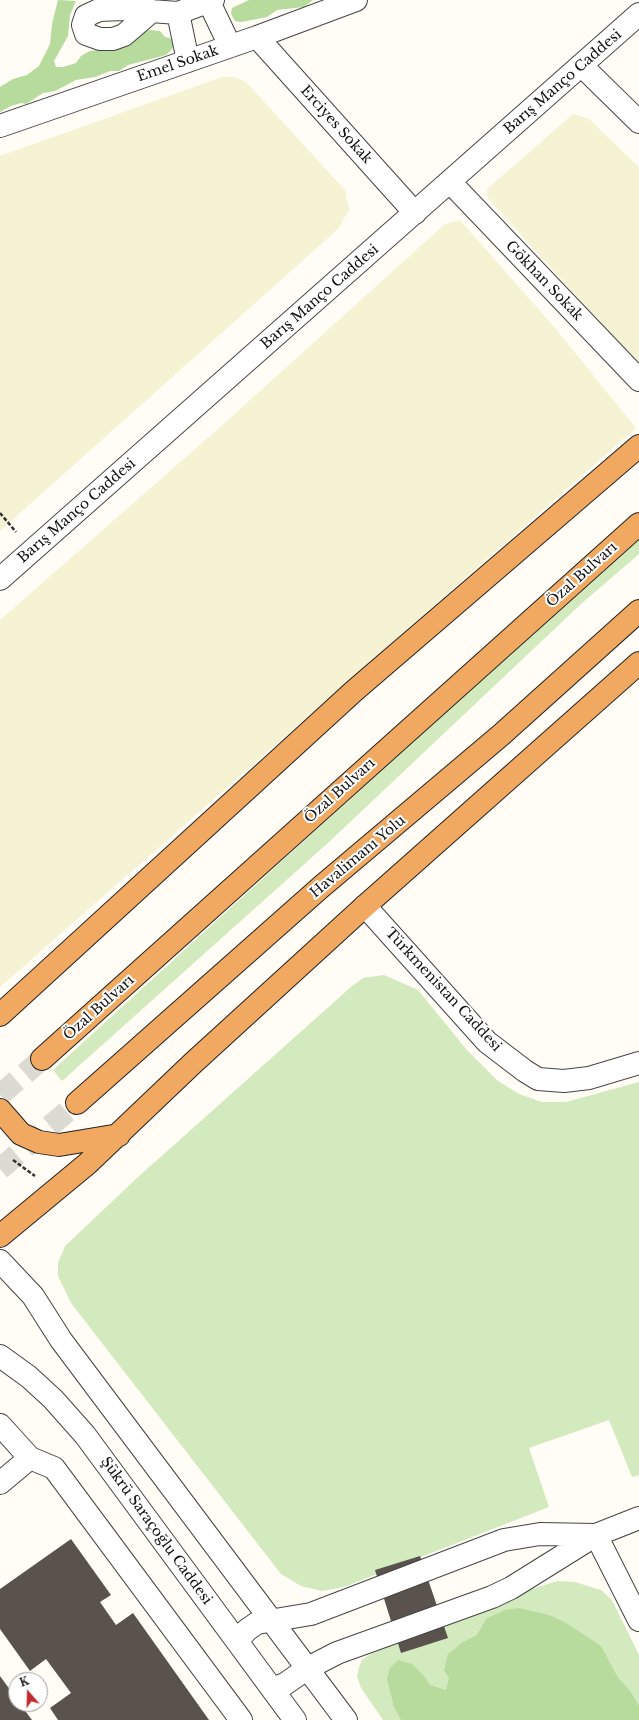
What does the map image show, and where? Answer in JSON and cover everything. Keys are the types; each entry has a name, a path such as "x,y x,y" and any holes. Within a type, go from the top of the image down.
{"highway":[{"path":"0,1015 354,691 639,446"},
{"name":"Özal Bulvarı","path":"42,1059 639,524"},
{"name":"Havalimanı Yolu","path":"77,1103 321,887 501,735 639,611"},
{"path":"0,1236 87,1164 193,1063 365,906 639,664"},
{"path":"0,1110 21,1134 39,1142 59,1145 120,1134"}],"street":[{"name":"Emel Sokak","path":"0,126 257,37 356,0"},
{"path":"152,11 178,13 211,1 230,46"},
{"path":"178,13 188,61"},
{"name":"Barış Manço Caddesi","path":"0,578 582,66 639,14"},
{"name":"Erciyes Sokak","path":"257,37 415,213"},
{"path":"582,66 639,122"},
{"name":"Gökhan Sokak","path":"450,182 639,380"},
{"name":"Türkmenistan Caddesi","path":"365,906 487,1042 525,1071 538,1078 564,1081 589,1078 639,1063"},
{"path":"0,1261 33,1296 61,1340 346,1720"},
{"name":"Şükrü Saraçoğlu Caddesi","path":"0,1356 29,1377 53,1399 85,1435 295,1720"},
{"path":"0,1425 30,1458 54,1468 241,1720"},
{"path":"0,1484 30,1458"},
{"path":"272,1689 285,1684 308,1668 337,1653 484,1600 511,1588 596,1535 639,1518"},
{"path":"237,1641 246,1630 257,1623 311,1614 504,1540 540,1534 596,1535"},
{"path":"596,1535 639,1620"}],"path":[{"path":"12,1159 36,1177"}],"shaded area":[{"path":"222,77 234,77 246,82 345,190 349,210 338,229 0,531 0,156"},
{"path":"573,114 589,119 639,167 639,366 488,198 487,189"},
{"path":"460,220 555,328 636,428 0,987 0,620 219,428 445,224"}],"green space":[{"path":"58,0 76,1 70,15 68,36 54,61 56,67 63,67 76,63 81,56 90,51 103,49 149,30 160,31 165,37 170,38 174,45 166,55 128,65 119,71 110,71 95,77 76,80 55,91 43,93 26,104 21,103 11,106 0,112 0,87 13,79 27,75 39,66 50,44 52,24"},
{"path":"249,0 313,0 304,7 277,10 267,17 241,22 235,21 231,14 232,8"},
{"path":"639,538 639,554 581,604 329,842 62,1081 53,1070 569,599"},
{"path":"384,975 418,990 466,1049 498,1081 519,1094 542,1102 566,1102 639,1082 639,1475 632,1477 609,1420 529,1448 549,1507 344,1587 322,1591 301,1586 281,1574 71,1303 58,1276 58,1263 65,1246 137,1178 352,986 363,978"},
{"path":"557,1581 575,1582 601,1590 612,1600 639,1655 639,1720 383,1720 361,1688 357,1676 359,1667 362,1660 372,1653 532,1589"},
{"path":"519,1608 549,1615 566,1623 601,1646 618,1678 630,1691 639,1706 639,1720 401,1720 394,1707 387,1679 390,1668 398,1660 412,1664 430,1685 446,1690 449,1678 444,1670 448,1654 463,1642 477,1635 486,1619 505,1610"}],"building":[{"path":"71,1539 111,1595 100,1602 116,1625 133,1613 209,1720 58,1720 50,1708 71,1693 46,1659 30,1671 0,1629 0,1589"},
{"path":"420,1556 448,1638 401,1653 375,1570"},
{"path":"0,1676 8,1687 8,1712 26,1712 32,1720 0,1720"}],"tunnel":[{"path":"0,1095 42,1059"},
{"path":"0,1169 77,1103"}]}
